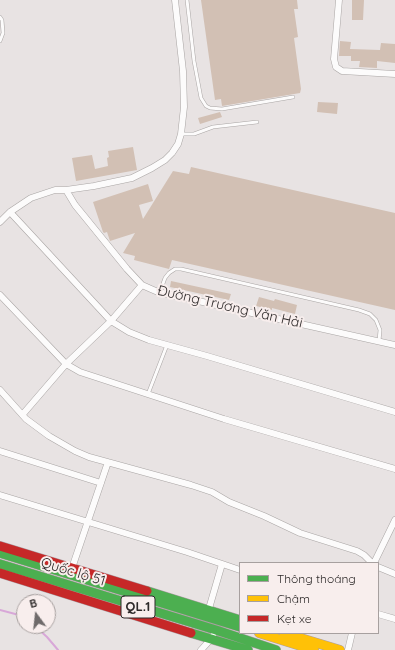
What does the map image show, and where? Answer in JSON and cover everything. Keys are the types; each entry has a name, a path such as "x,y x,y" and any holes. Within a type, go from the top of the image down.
{"main road":[{"name":"Quốc lộ 51","path":"0,546 71,571 208,614 239,627"},
{"name":"Quốc lộ 51","path":"0,553 71,571"},
{"name":"Quốc lộ 51","path":"0,564 18,574 248,650"},
{"name":"Quốc lộ 51","path":"0,572 18,574 216,630 257,647 276,650"},
{"name":"Quốc lộ 51","path":"208,614 239,620"},
{"path":"262,634 314,650"},
{"path":"287,634 340,650"}],"street":[{"path":"0,222 10,212 32,198 55,190 102,185 132,178 152,168 172,153 178,144 181,134 184,107 183,71 175,0"},
{"path":"339,0 334,59 336,67 342,71 395,74"},
{"name":"Đường Trương Văn Hải","path":"66,190 84,216 142,285 160,292 395,345"},
{"path":"10,212 111,322 136,335 395,412"},
{"path":"23,414 66,364 111,322 142,285"},
{"path":"0,295 66,364 80,372 224,419 395,469"},
{"path":"0,390 32,423 49,436 75,451 89,457 212,492 229,502 300,533 357,551 372,562"},
{"path":"0,451 101,483"},
{"path":"71,571 108,462"},
{"path":"0,495 187,552 239,570"},
{"path":"374,562 393,530 395,520"},
{"path":"208,614 222,564"},
{"path":"379,567 395,574"},
{"path":"379,614 395,619"},
{"path":"201,650 211,639 216,630"},
{"path":"348,650 352,634"}],"lane":[{"path":"187,0 194,62 201,98 206,106 210,108 222,109 293,97"},
{"path":"0,17 2,20 3,33 0,42"},
{"path":"181,134 194,134 213,127 257,122"},
{"path":"160,292 169,274 175,270 181,269 359,310 370,314 376,320 380,330 379,341"},
{"path":"148,394 167,345"}],"building":[{"path":"201,0 297,0 298,9 294,9 298,37 294,38 301,89 300,93 222,106 221,99 215,100"},
{"path":"352,0 364,0 363,20 352,20"},
{"path":"340,41 351,42 350,49 380,50 381,43 395,44 395,63 377,61 377,68 359,67 360,61 351,61 351,56 339,56"},
{"path":"318,102 338,103 337,114 317,112"},
{"path":"220,112 222,117 200,124 198,118"},
{"path":"133,147 137,170 76,181 72,158 92,155 95,169 108,166 108,151"},
{"path":"191,167 395,213 395,310 172,260 169,269 134,260 135,256 123,253 135,233 110,241 107,232 103,232 93,202 148,184 153,201 139,205 143,219 173,171 189,174"},
{"path":"171,281 231,294 229,300 170,287"},
{"path":"259,297 274,301 275,299 297,305 295,314 272,308 272,310 256,306"}],"waterway":[{"path":"0,610 16,614"},
{"path":"44,634 58,650"}],"traffic: fast":[{"path":"0,553 239,627"},
{"path":"0,564 216,630 276,650"},
{"path":"147,591 239,620"},
{"path":"191,633 248,650"}],"traffic: slow":[{"path":"262,634 314,650"},
{"path":"287,634 340,650"}],"traffic: jam":[{"path":"0,546 147,591"},
{"path":"0,573 191,633"}]}
